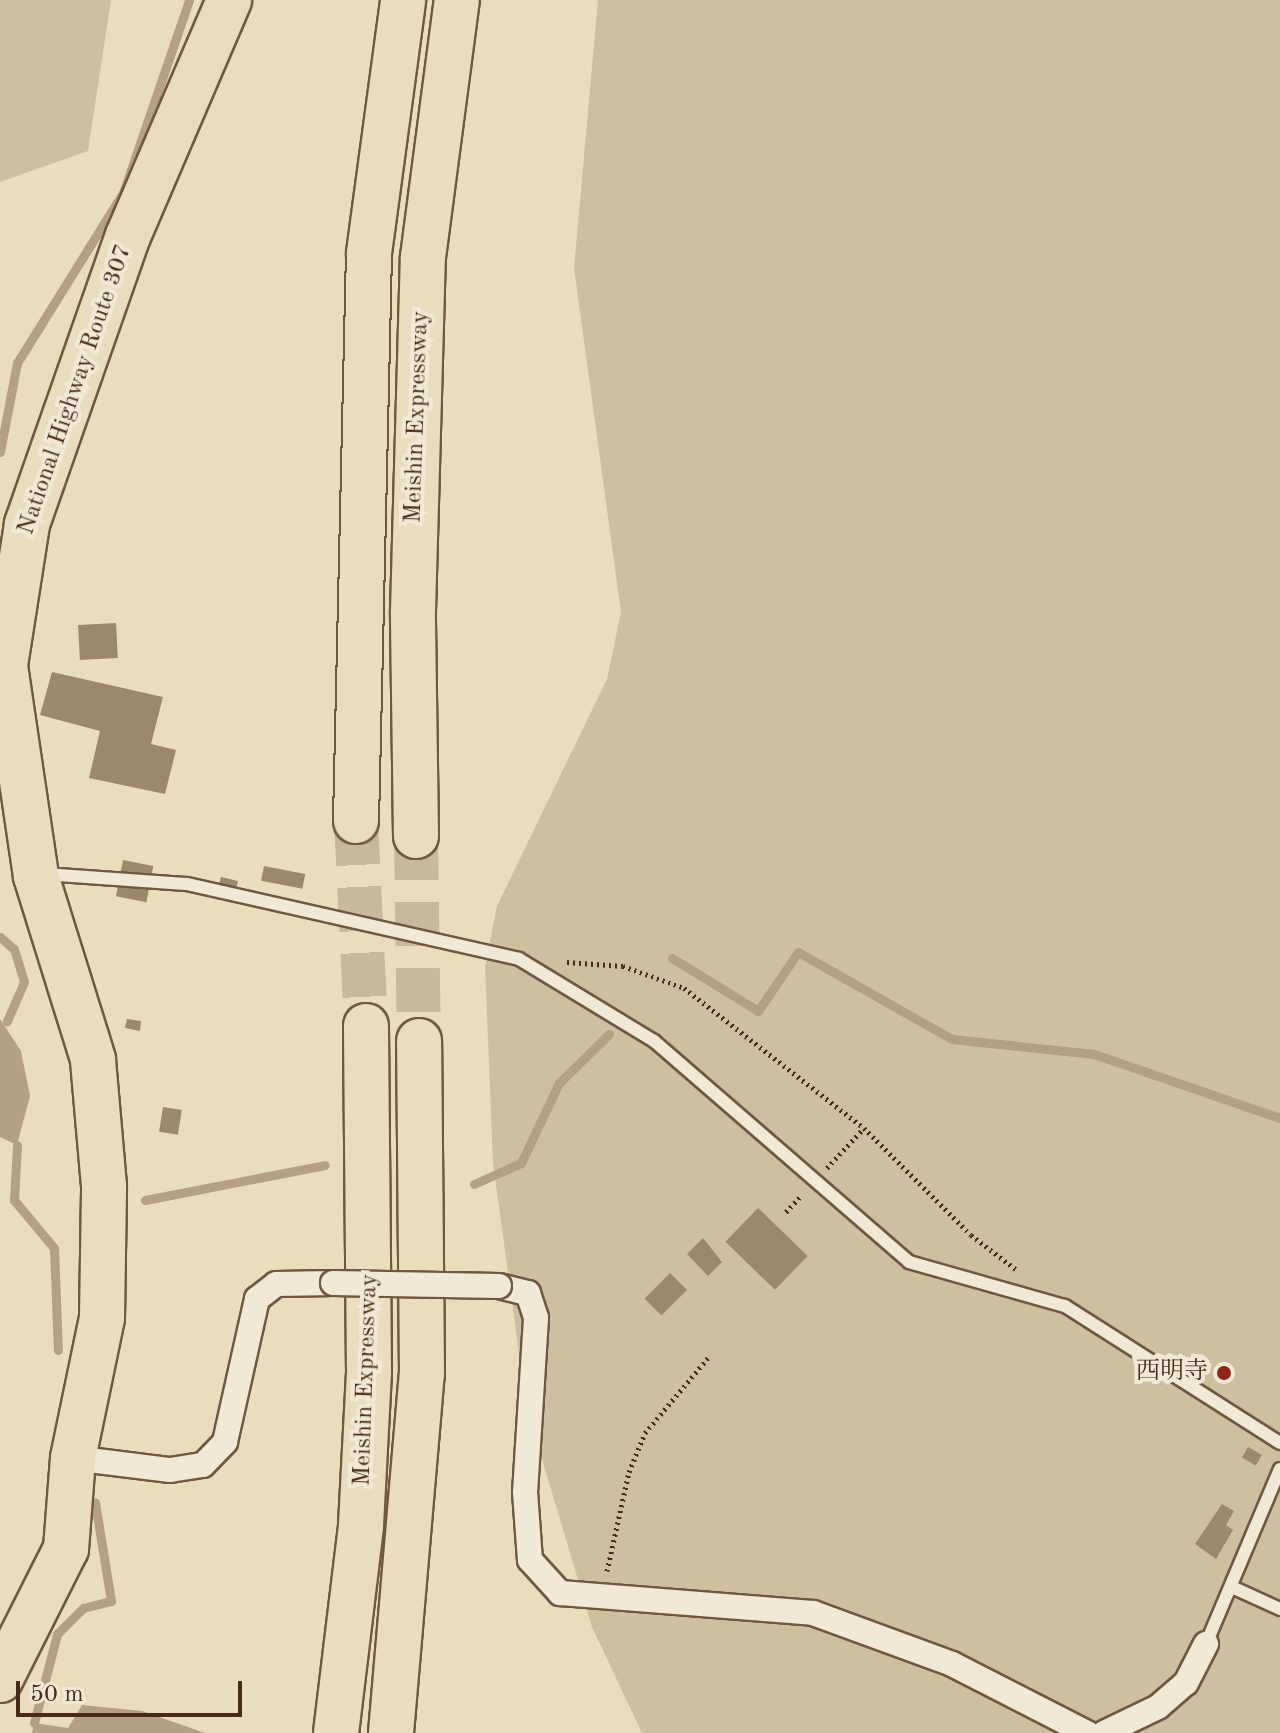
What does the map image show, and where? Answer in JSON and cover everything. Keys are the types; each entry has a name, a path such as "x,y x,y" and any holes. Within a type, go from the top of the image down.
{"highway":[{"name":"National Highway Route 307","path":"0,1680 66,1549 73,1458 102,1318 104,1186 93,1059 36,876 16,780 5,665 27,524 128,236 229,0"},
{"path":"356,821 369,253 403,0"},
{"name":"Meishin Expressway","path":"416,836 413,611 423,273 457,0"},
{"name":"Meishin Expressway","path":"336,1733 361,1525 369,1372 366,1026"},
{"path":"391,1733 422,1374 419,1041"}],"street":[{"path":"73,1458 170,1470 203,1465 225,1442 257,1299 276,1284 499,1286 528,1293 536,1318 525,1492 530,1560 560,1593 604,1600 813,1613 952,1664 1087,1733"},
{"path":"1104,1733 1158,1707 1186,1683 1206,1644"}],"lane":[{"path":"36,876 64,871 187,884 519,959 654,1041 909,1262 1065,1306 1280,1443"},
{"path":"1206,1644 1234,1588 1280,1469"},
{"path":"1234,1588 1280,1609"}],"path":[{"path":"519,959 623,966 684,988 864,1128 971,1235 1065,1306"},
{"path":"604,1600 629,1472 645,1433 708,1358"}],"shaded area":[{"path":"0,0 111,0 88,151 0,182"},
{"path":"598,0 1280,0 1280,1733 642,1733 592,1627 526,1405 493,1163 485,966 497,906 607,679 621,612 574,268"},
{"path":"0,1019 21,1051 30,1096 17,1145 0,1137"},
{"path":"82,1705 142,1711 205,1733 32,1733 34,1723 68,1728"}],"building":[{"path":"116,623 118,658 80,660 78,625"},
{"path":"52,672 163,697 151,744 176,750 165,794 89,778 100,731 40,715"},
{"path":"123,860 153,866 146,902 116,896"},
{"path":"264,866 305,874 302,889 261,881"},
{"path":"221,877 238,881 233,901 215,899"},
{"path":"127,1019 141,1021 140,1031 125,1028"},
{"path":"163,1107 182,1110 178,1135 159,1132"},
{"path":"758,1208 808,1256 775,1290 725,1242"},
{"path":"703,1238 722,1262 708,1276 687,1254"},
{"path":"670,1273 687,1290 662,1315 645,1298"},
{"path":"1248,1447 1262,1455 1256,1465 1242,1457"},
{"path":"1222,1504 1234,1511 1226,1525 1233,1530 1216,1559 1195,1544"}],"waterway":[{"path":"0,452 17,363 123,193 189,0"},
{"path":"0,937 14,949 24,982 7,1021"},
{"path":"672,958 758,1011 798,952 952,1039 1094,1054 1280,1118"},
{"path":"474,1184 521,1163 559,1083 609,1034"},
{"path":"17,1145 14,1200 54,1248 58,1350"},
{"path":"145,1200 325,1165"},
{"path":"34,1723 57,1634 83,1608 111,1601 95,1502"}],"tunnel":[{"path":"356,821 366,1026"},
{"path":"416,836 419,1041"}],"place":[{"name":"西明寺","path":"1224,1373"}]}
